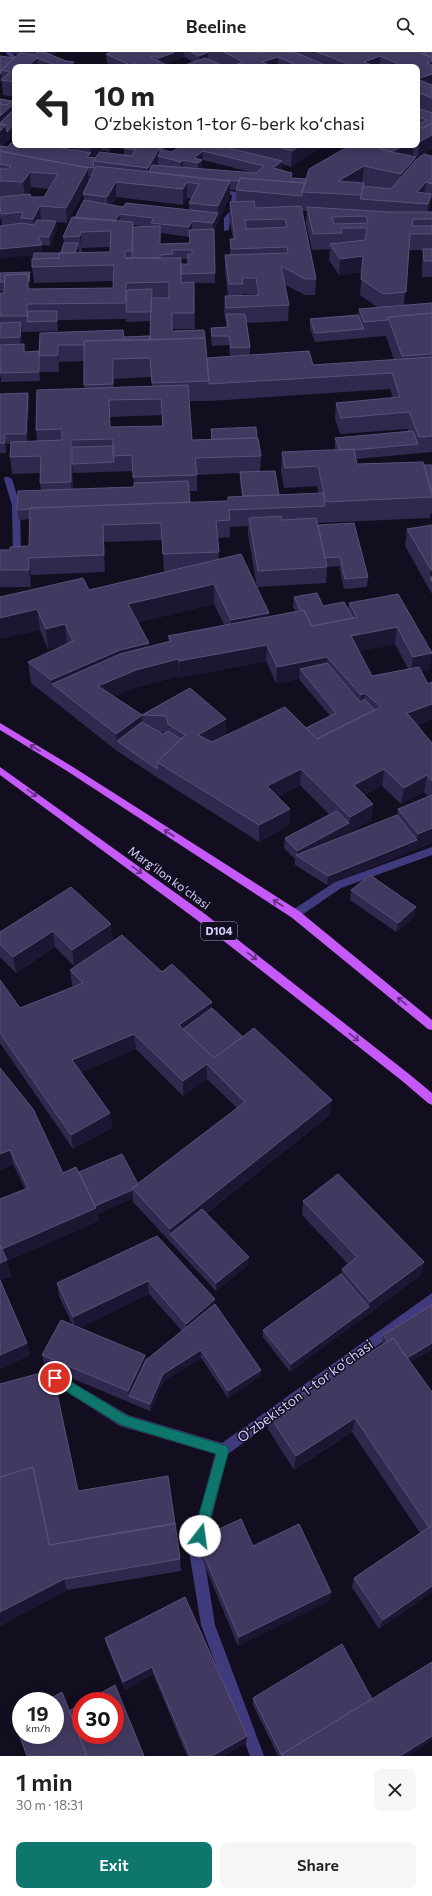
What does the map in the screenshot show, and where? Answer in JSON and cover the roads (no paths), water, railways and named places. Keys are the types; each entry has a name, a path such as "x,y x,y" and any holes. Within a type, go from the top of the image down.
{"main road":[{"path":"0,726 70,769 295,914 432,1026"},
{"name":"Margʻilon koʻchasi","path":"0,770 201,917 405,1077 432,1100"}],"street":[{"path":"8,52 13,57 32,61"},
{"path":"214,190 234,193 236,196 233,210 226,218 226,230"},
{"path":"233,210 248,210"},
{"path":"0,560 11,560 17,556 16,505 8,479"},
{"path":"295,914 338,885 432,851"},
{"name":"O‘zbekiston 1-tor ko‘chasi","path":"223,1450 432,1299"},
{"path":"32,1382 55,1378 125,1421 223,1450 196,1551 208,1625 257,1756"}]}
